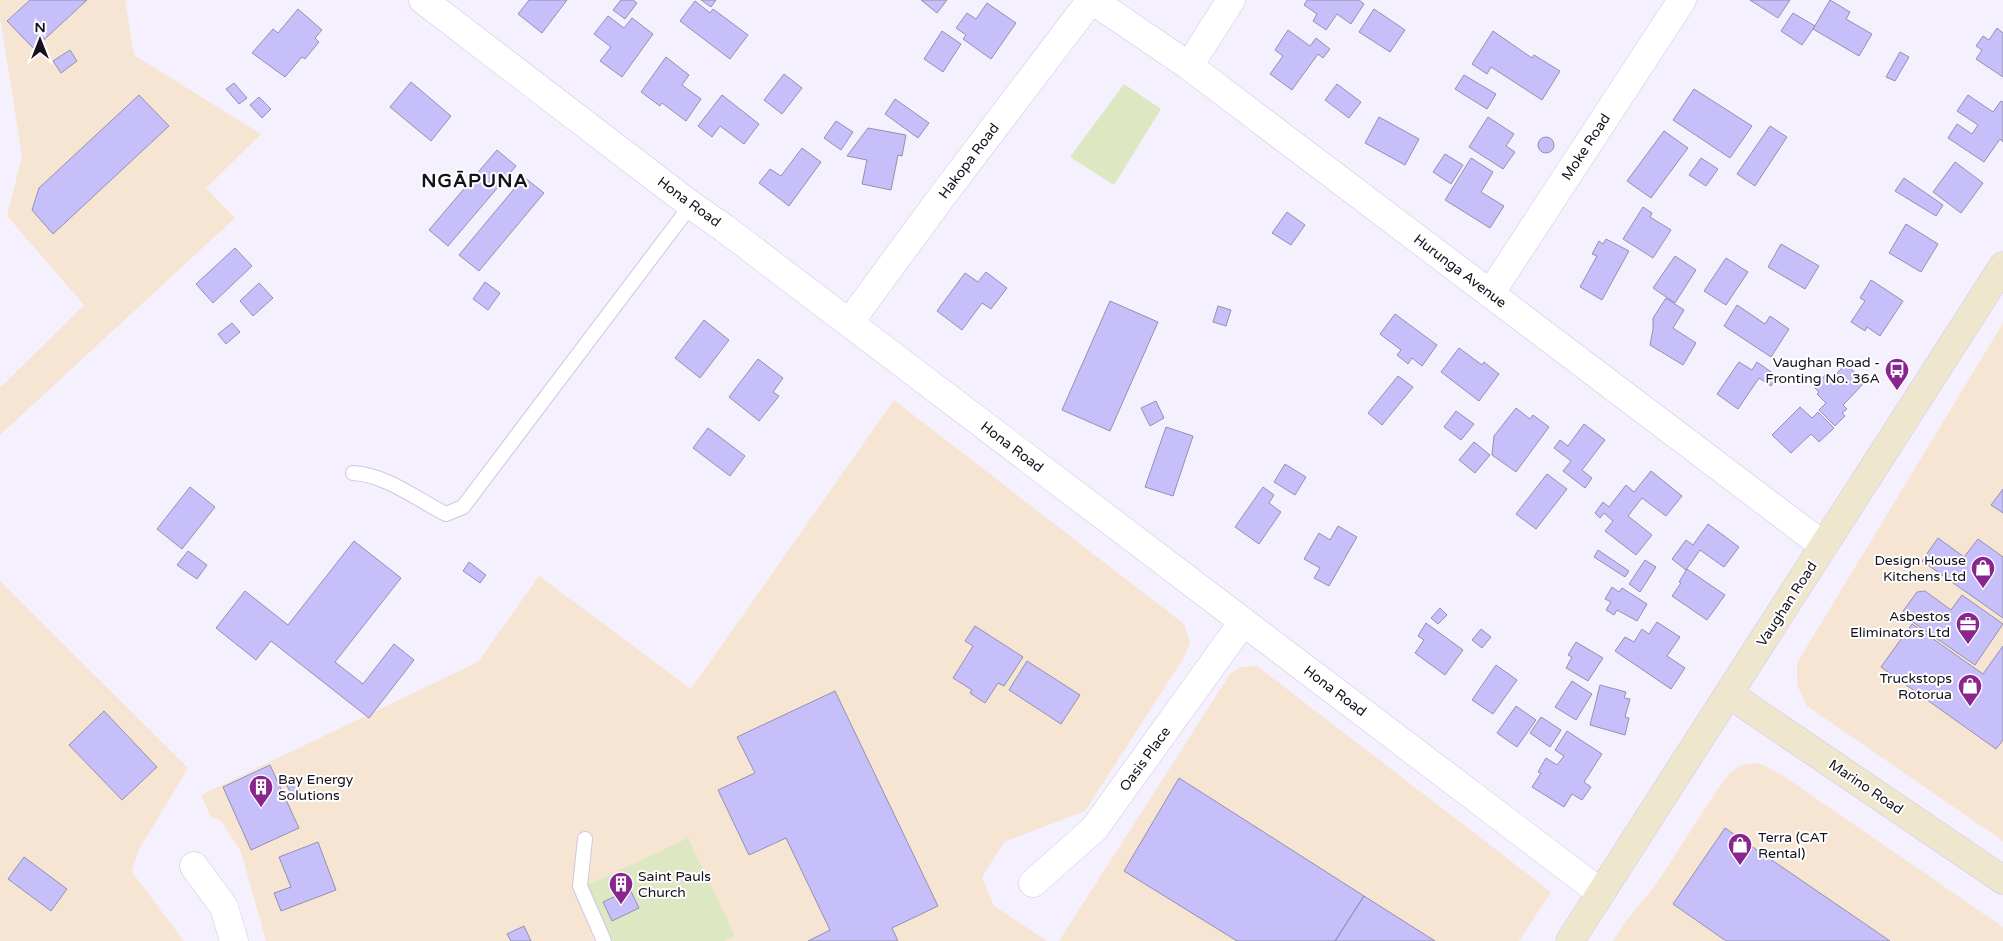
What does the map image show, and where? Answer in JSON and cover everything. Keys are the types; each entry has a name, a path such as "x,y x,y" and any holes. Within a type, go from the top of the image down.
{"street":[{"name":"Hona Road","path":"424,0 691,205 724,228 1601,893"},
{"name":"Hurunga Avenue","path":"1092,0 1189,66 1824,546"},
{"name":"Hakopa Road","path":"849,323 943,195 1092,0"},
{"path":"1189,66 1231,0"},
{"name":"Moke Road","path":"1490,294 1682,0"},
{"name":"Vaughan Road","path":"1570,941 2003,266"},
{"name":"Oasis Place","path":"1033,883 1094,829 1243,622"},
{"name":"Marino Road","path":"1730,693 2003,880"},
{"path":"194,866 224,908 234,941"}],"lane":[{"path":"353,473 365,474 411,493 446,514 462,507 691,205"},
{"path":"585,840 580,886 604,941"}],"shaded area":[{"path":"0,0 125,0 134,55 261,134 206,188 235,218 0,435 0,388 84,305 7,216 22,156 0,17"},
{"path":"2003,323 2003,841 1807,706 1797,685 1797,663"},
{"path":"894,400 1184,624 1190,643 1183,659 1085,811 1004,842 982,877 994,906 1047,941 266,941 241,852 221,821 211,817 201,795 478,662 539,576 691,689"},
{"path":"0,581 188,768 138,851 132,872 184,941 0,941"},
{"path":"1257,666 1551,892 1519,941 1059,941 1230,674 1240,667"},
{"path":"1759,763 1785,777 2003,927 2003,941 1613,941 1626,921 1655,886 1717,790 1731,772 1742,765"}],"green space":[{"path":"1124,84 1161,109 1114,185 1070,157"},
{"path":"688,838 735,936 724,941 610,941 584,887"}],"building":[{"path":"30,0 87,0 34,49 7,21"},
{"path":"529,0 567,0 542,33 518,14"},
{"path":"621,0 633,0 637,3 625,19 613,10"},
{"path":"701,0 716,0 711,7"},
{"path":"921,0 947,0 937,13"},
{"path":"1307,0 1359,0 1364,4 1351,24 1337,14 1326,30 1313,21 1317,14 1304,5"},
{"path":"1750,0 1790,0 1778,18"},
{"path":"1830,0 1850,12 1846,19 1872,34 1859,56 1813,29"},
{"path":"695,1 710,13 713,9 748,35 730,59 680,21"},
{"path":"987,3 1016,23 991,59 963,39 966,35 956,28 967,13 976,19"},
{"path":"298,9 322,30 315,38 319,42 305,59 302,57 285,77 252,53 273,29 278,33"},
{"path":"1374,9 1405,30 1390,52 1359,32"},
{"path":"1793,13 1815,26 1802,45 1781,31"},
{"path":"608,16 624,28 632,18 653,34 622,77 600,61 611,47 594,34"},
{"path":"1997,28 2003,33 2003,77 1976,59 1982,50 1976,46 1983,36 1989,40"},
{"path":"1288,30 1310,46 1316,38 1330,49 1323,58 1318,54 1292,90 1270,74 1283,56 1275,50"},
{"path":"942,31 961,44 943,72 924,59"},
{"path":"1493,31 1532,58 1534,55 1560,71 1542,100 1491,67 1487,74 1472,64"},
{"path":"70,50 77,61 61,73 53,61"},
{"path":"1900,52 1909,57 1895,81 1886,77"},
{"path":"666,57 689,75 682,85 701,99 686,121 662,103 660,106 641,92"},
{"path":"784,74 802,88 782,114 764,100"},
{"path":"1464,75 1496,94 1487,109 1455,89"},
{"path":"411,82 451,116 431,141 390,107"},
{"path":"234,83 247,98 239,104 226,89"},
{"path":"1337,84 1361,102 1349,118 1325,100"},
{"path":"1694,89 1752,126 1730,158 1673,120"},
{"path":"139,95 169,126 53,234 32,210 39,188"},
{"path":"722,95 759,124 744,144 720,126 712,137 698,126"},
{"path":"1968,95 1993,112 2001,101 2003,102 2003,142 2000,139 1984,162 1948,138 1957,124 1972,134 1978,125 1957,111"},
{"path":"259,97 271,109 262,118 250,105"},
{"path":"895,99 929,123 918,138 885,114"},
{"path":"1379,117 1419,139 1405,165 1365,143"},
{"path":"1488,117 1514,134 1506,146 1515,152 1503,169 1469,147"},
{"path":"836,121 853,132 841,150 824,138"},
{"path":"1770,126 1787,137 1755,186 1737,174"},
{"path":"868,128 906,135 902,156 898,155 891,190 862,184 867,160 847,156"},
{"path":"1664,131 1688,148 1651,198 1627,181"},
{"path":"1543,137 1549,137 1554,142 1552,151 1543,153 1538,148 1538,142"},
{"path":"802,148 821,162 789,206 759,183 770,169 781,176"},
{"path":"497,150 516,166 448,246 429,230"},
{"path":"1445,154 1463,165 1451,184 1433,172"},
{"path":"1471,158 1493,172 1481,192 1504,206 1490,228 1445,200"},
{"path":"1701,158 1718,169 1706,186 1689,175"},
{"path":"1955,162 1983,183 1961,213 1933,192"},
{"path":"524,177 544,193 479,271 459,255"},
{"path":"1904,178 1943,205 1936,216 1895,191"},
{"path":"1643,207 1652,213 1650,217 1671,230 1653,258 1623,239"},
{"path":"1287,212 1305,225 1291,245 1272,233"},
{"path":"1906,224 1938,244 1921,272 1889,253"},
{"path":"1606,239 1629,251 1602,300 1580,287 1597,256 1592,254 1599,241 1603,244"},
{"path":"1781,244 1819,266 1805,289 1768,267"},
{"path":"235,248 252,266 213,303 196,284"},
{"path":"1675,256 1696,270 1675,303 1653,288"},
{"path":"1726,258 1748,272 1726,305 1704,291"},
{"path":"986,272 1007,288 991,309 982,303 962,330 937,311 965,273 978,282"},
{"path":"1871,280 1903,301 1880,336 1867,327 1865,331 1851,322 1865,301 1860,298"},
{"path":"485,282 500,293 488,310 473,299"},
{"path":"259,283 273,298 253,316 240,301"},
{"path":"1666,298 1684,310 1673,328 1696,343 1683,365 1650,345 1653,318"},
{"path":"1110,301 1158,322 1110,431 1062,410"},
{"path":"1737,305 1765,324 1770,316 1789,329 1771,357 1724,326"},
{"path":"1218,306 1231,310 1226,326 1213,322"},
{"path":"1395,314 1437,345 1422,366 1412,358 1408,364 1397,355 1401,350 1380,334"},
{"path":"704,320 729,340 700,378 675,358"},
{"path":"232,323 240,332 226,344 218,334"},
{"path":"1459,348 1482,365 1484,362 1499,374 1479,401 1441,372"},
{"path":"758,359 783,378 773,392 779,396 759,421 729,397"},
{"path":"1739,362 1752,370 1757,362 1777,376 1771,386 1759,378 1738,409 1717,394"},
{"path":"1846,364 1865,382 1843,405 1847,409 1842,413 1845,416 1835,426 1819,410 1826,403 1817,394 1819,392 1814,387 1828,372 1833,377"},
{"path":"1398,376 1413,387 1382,425 1368,413"},
{"path":"1156,401 1164,418 1150,426 1141,408"},
{"path":"1800,407 1812,418 1818,412 1834,428 1819,442 1811,434 1791,453 1772,435"},
{"path":"1516,408 1530,419 1533,415 1549,427 1516,472 1492,455 1494,436"},
{"path":"1456,411 1474,424 1461,440 1444,427"},
{"path":"1584,424 1605,440 1582,470 1592,478 1585,488 1563,471 1571,461 1554,448 1560,440 1568,446"},
{"path":"1166,427 1193,436 1173,496 1145,487"},
{"path":"708,428 745,456 730,476 693,448"},
{"path":"1474,442 1490,455 1475,473 1459,460"},
{"path":"1285,464 1306,477 1295,495 1274,482"},
{"path":"1651,471 1682,496 1666,516 1642,498 1628,516 1652,535 1636,555 1605,531 1613,521 1604,513 1600,518 1595,513 1603,502 1609,507 1626,485 1634,492"},
{"path":"1547,474 1567,489 1536,529 1516,514"},
{"path":"190,487 215,507 182,549 157,529"},
{"path":"1263,487 1274,495 1269,503 1281,512 1259,544 1235,527"},
{"path":"2003,489 2003,513 1991,505"},
{"path":"1708,524 1739,547 1724,567 1700,550 1686,570 1672,559 1686,540 1693,545"},
{"path":"1338,526 1357,537 1329,586 1314,578 1320,568 1304,559 1319,533 1330,540"},
{"name":"Design House Kitchens Ltd","path":"1938,538 1964,557 1978,539 2003,557 2003,618 1922,561"},
{"path":"354,541 401,578 335,662 363,684 394,644 414,660 369,718 271,641 256,660 216,628 245,591 288,625"},
{"path":"1598,550 1629,571 1625,577 1594,557"},
{"path":"188,551 207,565 197,579 177,565"},
{"path":"1645,560 1656,567 1640,592 1629,584"},
{"path":"469,562 486,575 480,583 463,571"},
{"path":"1687,569 1725,595 1707,620 1672,596 1681,583 1679,582"},
{"path":"1612,587 1619,592 1622,588 1647,604 1637,621 1617,610 1614,615 1606,610 1611,602 1605,599"},
{"name":"Asbestos Eliminators Ltd","path":"1925,591 1951,610 1962,595 2003,624 1975,665 1901,614 1917,592"},
{"path":"1440,608 1447,615 1438,624 1431,618"},
{"path":"1657,622 1680,637 1667,656 1685,668 1671,689 1615,651 1625,637 1634,642 1642,629 1649,634"},
{"path":"1426,623 1463,650 1445,675 1415,653 1424,640 1418,636"},
{"name":"Truckstops Rotorua","path":"1912,624 1983,674 2003,646 2003,740 1996,749 1881,667"},
{"path":"975,626 1023,657 1004,686 998,683 985,703 970,693 972,690 953,678 973,646 965,641"},
{"path":"1481,629 1491,637 1482,648 1472,640"},
{"path":"1576,642 1603,658 1588,681 1566,668 1572,657 1568,655"},
{"path":"1027,661 1080,695 1061,724 1009,690"},
{"path":"1496,665 1517,680 1493,714 1472,700"},
{"path":"1572,681 1592,694 1576,720 1555,707"},
{"path":"1600,685 1626,692 1624,698 1630,699 1625,717 1629,718 1625,735 1590,725"},
{"path":"835,691 938,906 892,928 898,941 808,941 830,930 786,838 749,855 718,790 755,773 737,737"},
{"path":"1516,706 1536,720 1517,747 1497,733"},
{"path":"104,711 157,767 122,800 69,745"},
{"path":"1541,717 1561,730 1550,747 1530,733"},
{"path":"1567,731 1602,754 1584,782 1591,787 1582,800 1572,794 1564,807 1532,787 1541,773 1538,772 1546,758 1557,765 1564,756 1555,750"},
{"name":"Bay Energy Solutions","path":"270,765 299,828 251,850 223,787"},
{"path":"294,778 303,798 295,801 285,782"},
{"path":"1179,778 1364,896 1335,941 1237,941 1124,871"},
{"name":"Terra (CAT Rental)","path":"1725,828 1890,941 1726,941 1673,904"},
{"path":"318,842 336,890 281,911 274,893 291,887 279,857"},
{"path":"24,857 67,889 51,911 8,879"},
{"name":"Saint Pauls Church","path":"627,883 639,908 612,921 603,902 620,894 617,888"},
{"path":"1364,896 1435,941 1335,941"},
{"path":"524,926 531,941 511,941 507,934"}],"place":[{"name":"Vaughan Road - Fronting No. 36A","path":"1897,391"},
{"name":"Design House Kitchens Ltd","path":"1983,589"},
{"name":"Asbestos Eliminators Ltd","path":"1968,645"},
{"name":"Truckstops Rotorua","path":"1970,707"},
{"name":"Bay Energy Solutions","path":"261,808"},
{"name":"Terra (CAT Rental)","path":"1740,866"},
{"name":"Saint Pauls Church","path":"621,905"}],"district":[{"name":"NGĀPUNA","path":"475,181"}]}
